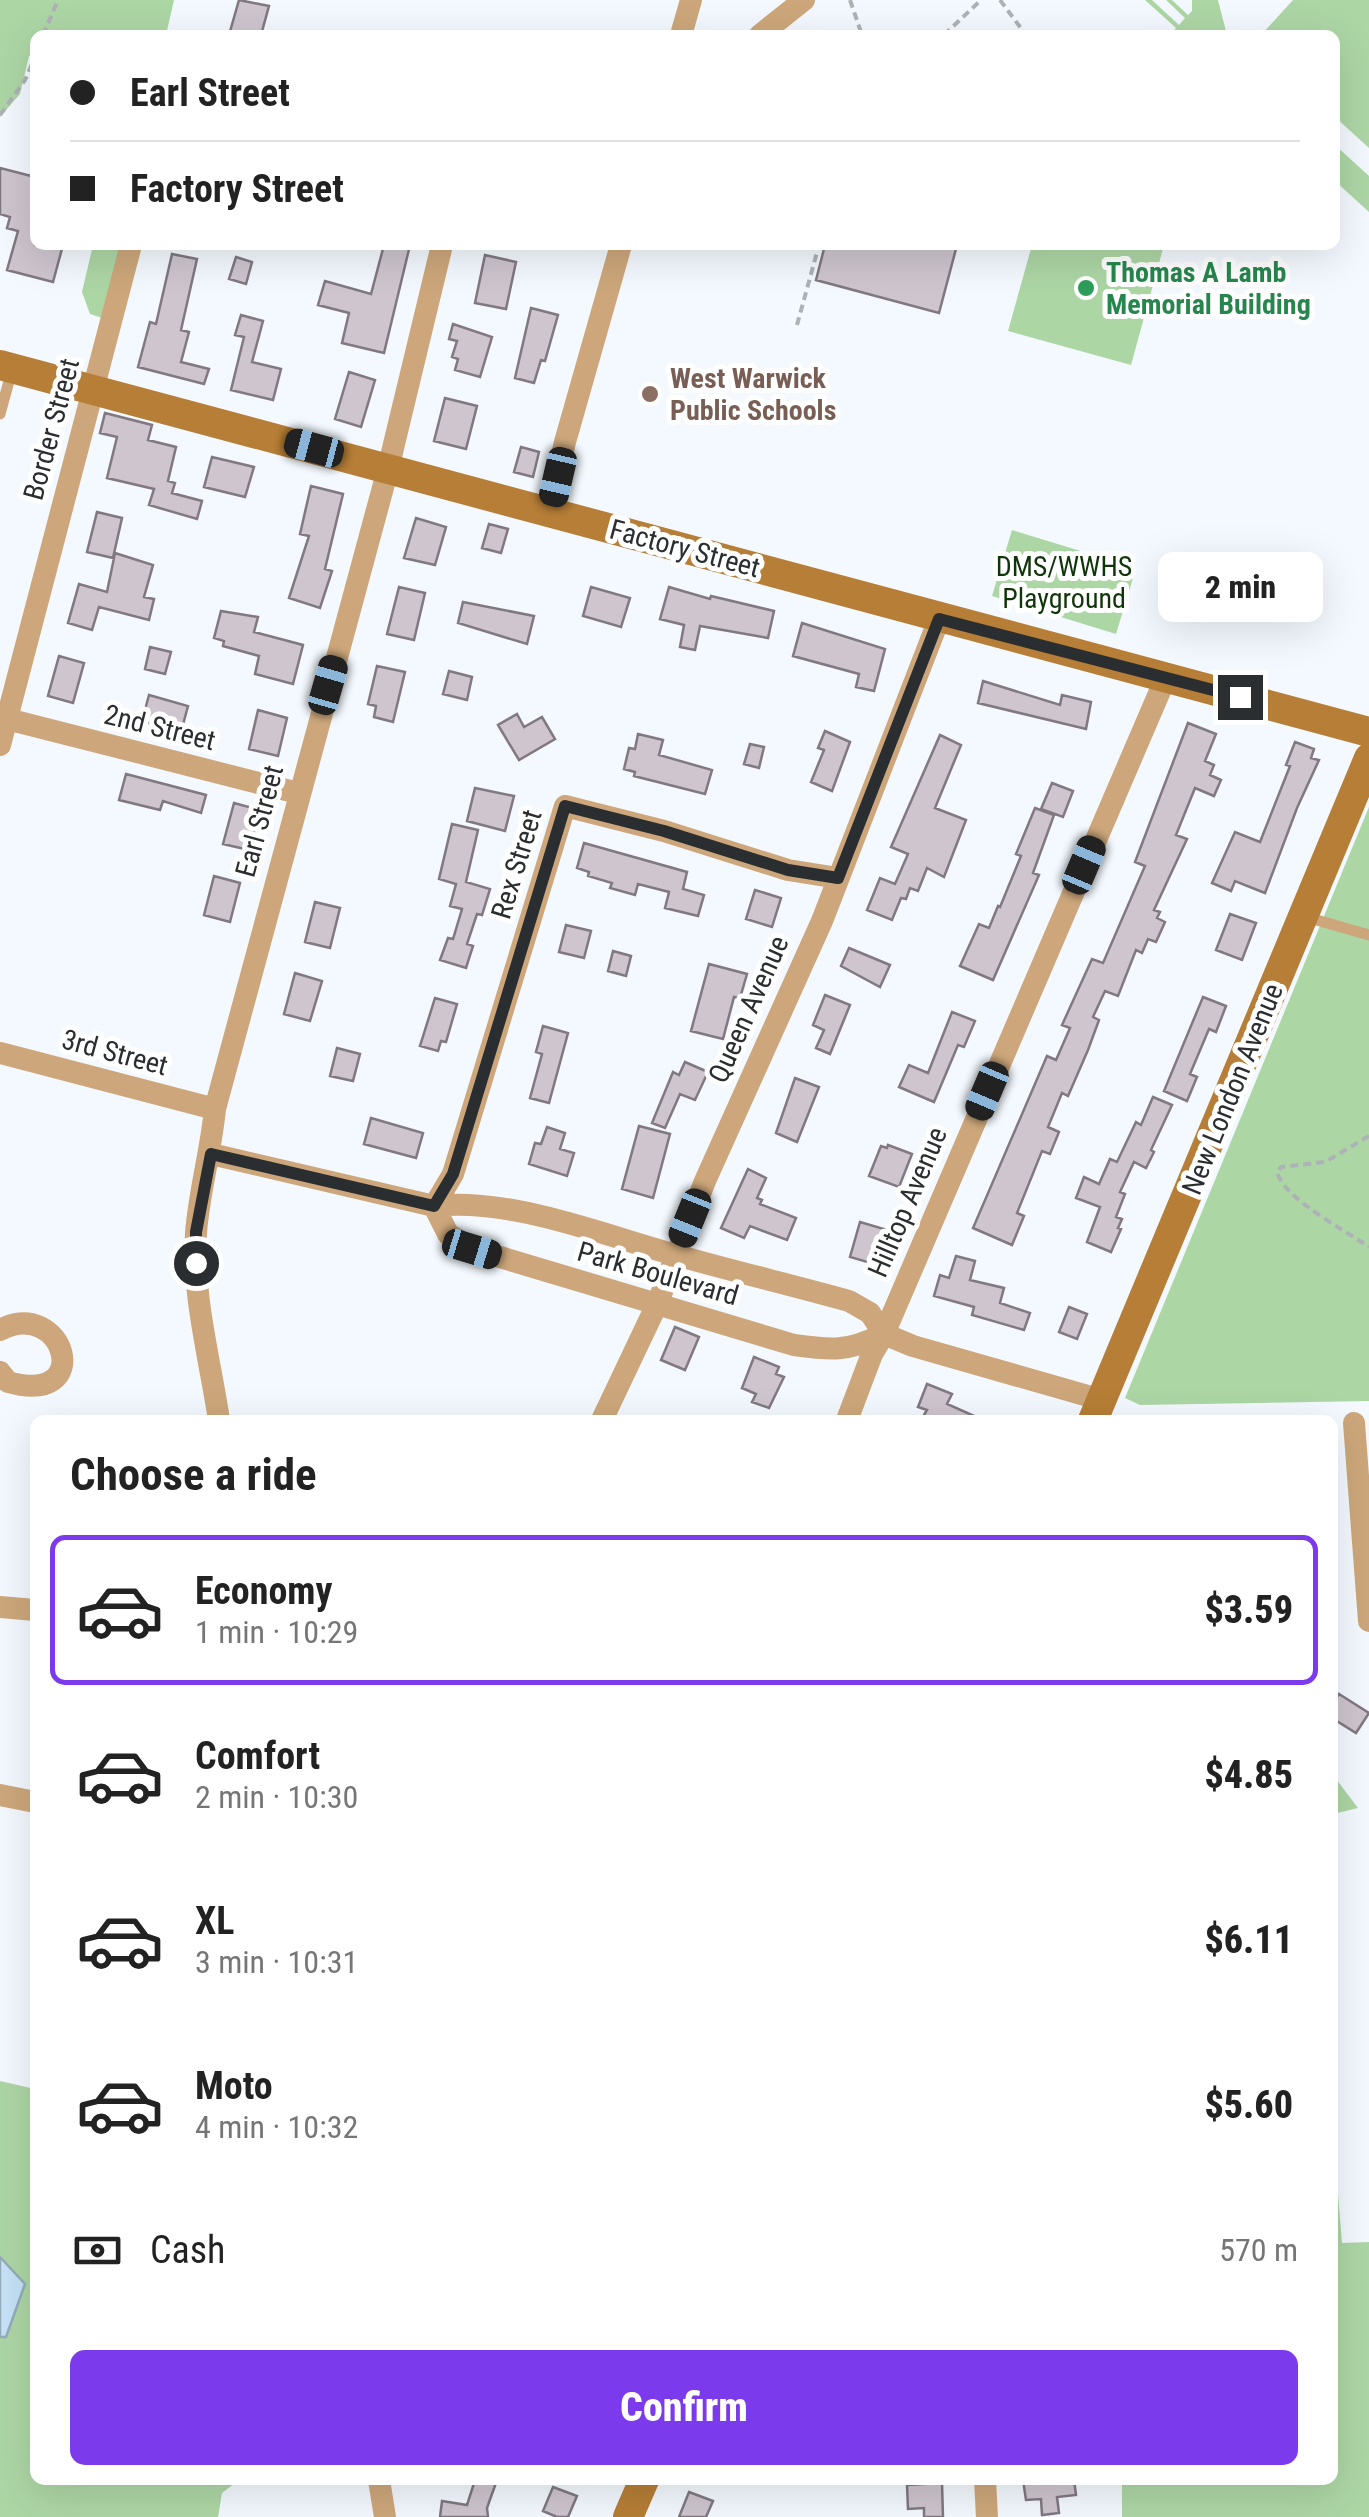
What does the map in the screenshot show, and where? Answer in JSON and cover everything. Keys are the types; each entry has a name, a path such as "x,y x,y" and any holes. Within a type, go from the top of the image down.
{"street":[{"path":"683,30 692,0"},
{"path":"766,30 804,0"},
{"name":"Border Street","path":"3,728 7,688 130,250"},
{"name":"Earl Street","path":"218,1415 196,1263 196,1232 215,1109 388,468 441,250"},
{"path":"550,512 565,442 620,250"},
{"name":"Factory Street","path":"6,366 1369,732"},
{"name":"Queen Avenue","path":"604,1415 658,1302 838,878 939,619"},
{"name":"Hilltop Avenue","path":"849,1415 1166,677"},
{"name":"2nd Street","path":"3,728 298,793"},
{"name":"New London Avenue","path":"1098,1410 1369,758"},
{"name":"Rex Street","path":"434,1206 453,1174 565,806 664,831 788,870 838,878"},
{"name":"3rd Street","path":"0,1052 215,1109"},
{"name":"Park Boulevard","path":"211,1154 434,1206 462,1202 489,1206 604,1233 849,1301 870,1313 884,1334 1098,1410"},
{"name":"Park Boulevard","path":"434,1206 448,1234 472,1249 794,1345 832,1350 857,1348 884,1334"},
{"path":"0,1330 16,1324 36,1326 53,1334 64,1357 55,1381 36,1388 8,1382 0,1372"},
{"path":"1352,1423 1369,1621"},
{"path":"0,1606 30,1609"},
{"path":"0,1794 30,1801"},
{"path":"380,2485 385,2517"},
{"path":"628,2517 642,2485"},
{"path":"985,2485 987,2517"}],"lane":[{"path":"0,414 6,366"},
{"path":"1302,916 1369,936"}],"path":[{"path":"45,30 58,0"},
{"path":"850,0 860,30"},
{"path":"949,30 980,0"},
{"path":"1000,0 1022,30"},
{"path":"0,115 30,67"},
{"path":"797,325 818,250"},
{"path":"1369,1136 1325,1162 1282,1167 1277,1172 1280,1182 1293,1194 1369,1246"}],"green space":[{"path":"0,0 174,0 167,30 30,30 30,55 20,94 0,117"},
{"path":"1145,0 1152,0 1179,25 1185,18 1166,0 1172,0 1188,15 1192,0 1218,0 1226,30 1176,28"},
{"path":"1293,0 1369,0 1369,148 1340,122 1340,30 1266,30"},
{"path":"1340,150 1369,176 1369,212 1340,186"},
{"path":"92,250 134,250 114,322 90,314 82,292"},
{"name":"Thomas A Lamb Memorial Building","path":"1031,250 1163,250 1131,365 1008,331"},
{"name":"DMS/WWHS Playground","path":"1012,530 1136,568 1116,634 992,596"},
{"path":"1369,807 1369,1401 1140,1405 1125,1398"},
{"path":"1338,1782 1358,1808 1338,1813"},
{"path":"0,2081 30,2088 30,2485 232,2485 222,2493 218,2517 0,2517 0,2337 6,2337 25,2284 0,2257"},
{"path":"1338,2194 1342,2243 1369,2242 1369,2517 1122,2517 1122,2485 1338,2485"}],"water":[{"path":"0,2257 25,2284 6,2337 0,2337"}],"building":[{"path":"239,0 269,6 262,30 230,30"},
{"path":"0,168 30,176 30,250 62,250 53,282 7,270 18,231 7,228 10,217 0,214"},
{"path":"383,250 409,250 384,353 342,343 349,313 318,305 325,281 371,294"},
{"path":"824,250 956,250 939,313 816,280"},
{"path":"172,254 197,259 181,330 189,332 181,362 209,369 204,384 138,367 150,322 156,324"},
{"path":"485,255 516,262 506,309 475,303"},
{"path":"236,257 252,262 246,284 229,279"},
{"path":"531,308 558,315 545,361 541,360 534,383 515,378"},
{"path":"241,315 263,321 252,362 281,369 273,400 231,390 244,337 235,335"},
{"path":"453,324 492,337 480,377 455,370 458,359 452,357 457,341 449,339"},
{"path":"349,372 375,380 361,427 335,419"},
{"path":"445,398 477,406 466,449 434,441"},
{"path":"105,413 152,425 148,440 176,447 168,481 175,483 172,493 202,501 197,519 149,505 154,489 107,478 117,437 100,433"},
{"path":"521,447 539,452 533,477 514,472"},
{"path":"212,457 254,467 245,497 204,487"},
{"path":"311,486 343,494 325,569 332,571 320,608 289,598 309,536 300,534"},
{"path":"97,512 122,518 113,558 87,552"},
{"path":"416,518 446,527 435,565 404,558"},
{"path":"489,524 508,529 501,553 482,548"},
{"path":"115,553 153,565 144,597 154,599 149,620 99,607 92,630 68,623 79,584 107,592"},
{"path":"399,587 425,593 414,640 387,634"},
{"path":"591,587 630,598 621,627 583,616"},
{"path":"669,587 774,611 768,638 700,626 695,650 680,647 684,625 660,619"},
{"path":"463,602 534,616 527,644 458,623"},
{"path":"221,611 258,617 254,632 303,645 293,684 255,674 259,656 223,646 224,641 214,638"},
{"path":"802,623 885,649 874,691 856,687 859,674 793,656"},
{"path":"150,647 171,652 165,674 145,669"},
{"path":"59,656 84,663 73,703 48,696"},
{"path":"377,666 405,672 393,722 374,717 376,706 368,704"},
{"path":"449,671 472,677 467,700 443,694"},
{"path":"983,681 1060,705 1062,695 1091,702 1086,729 978,703"},
{"path":"149,695 188,706 181,732 142,721"},
{"path":"258,710 287,718 278,756 249,749"},
{"path":"517,714 524,727 542,717 555,739 519,760 498,725"},
{"path":"1188,723 1216,734 1205,761 1214,765 1210,775 1221,780 1214,796 1195,788 1176,835 1187,839 1154,910 1160,912 1157,918 1165,922 1156,942 1148,939 1142,953 1136,950 1118,996 1105,991 1093,1017 1099,1020 1088,1050 1068,1096 1062,1093 1048,1127 1059,1132 1050,1154 1042,1151 1017,1213 1024,1216 1012,1245 973,1228 1047,1056 1056,1060 1070,1028 1062,1025 1092,959 1103,963 1145,866 1135,862"},
{"path":"825,731 850,742 832,791 811,782 824,750 818,748"},
{"path":"638,734 663,740 659,755 712,770 705,794 634,776 635,772 624,769 629,748 635,749"},
{"path":"940,735 961,745 935,808 966,820 944,877 927,868 918,891 910,888 906,899 901,898 892,920 867,910 880,878 895,884 908,854 891,847"},
{"path":"1295,742 1314,749 1311,758 1319,760 1265,893 1235,881 1231,891 1212,883 1235,832 1260,842 1290,766 1286,765"},
{"path":"750,744 764,747 759,768 744,764"},
{"path":"126,774 206,795 201,813 163,801 160,810 119,800"},
{"path":"1052,783 1073,791 1063,817 1041,809"},
{"path":"475,788 514,796 505,831 467,821"},
{"path":"234,803 260,810 249,850 223,844"},
{"path":"1035,808 1054,815 1033,873 1039,875 993,980 960,966 979,924 989,928 1000,907"},
{"path":"452,824 478,830 466,882 490,889 467,944 473,946 466,968 440,960 448,938 453,939 462,909 450,906 456,884 439,879"},
{"path":"584,843 687,872 683,889 704,895 698,916 665,908 669,892 638,884 635,895 588,876 589,872 577,868"},
{"path":"214,876 240,883 230,922 204,915"},
{"path":"755,890 781,898 772,927 746,919"},
{"path":"315,902 340,908 330,948 305,942"},
{"path":"1230,914 1256,923 1242,960 1216,950"},
{"path":"566,925 591,931 584,958 559,952"},
{"path":"849,948 890,965 880,987 841,966"},
{"path":"613,951 631,956 626,976 608,971"},
{"path":"709,964 747,974 740,998 734,997 723,1039 691,1031"},
{"path":"295,973 322,981 310,1021 284,1014"},
{"path":"825,995 850,1005 830,1054 816,1048 824,1030 813,1025"},
{"path":"1203,997 1226,1006 1216,1032 1209,1029 1190,1074 1197,1077 1187,1101 1164,1091"},
{"path":"435,998 457,1004 446,1042 441,1041 438,1051 420,1046"},
{"path":"952,1012 975,1021 964,1047 958,1045 934,1102 899,1087 909,1065 928,1073"},
{"path":"543,1026 568,1033 549,1103 530,1098 542,1054 536,1052"},
{"path":"337,1048 360,1054 353,1081 330,1076"},
{"path":"685,1062 708,1072 695,1100 680,1094 665,1128 652,1123 673,1072 679,1075"},
{"path":"795,1078 819,1087 797,1142 776,1133"},
{"path":"1153,1097 1172,1105 1146,1168 1134,1162 1120,1192 1125,1194 1116,1217 1122,1219 1118,1228 1121,1229 1111,1252 1087,1242 1100,1207 1076,1198 1084,1177 1099,1184 1110,1159 1117,1162 1136,1122 1141,1125"},
{"path":"371,1118 423,1133 416,1158 364,1144"},
{"path":"639,1126 670,1134 653,1198 622,1189"},
{"path":"547,1127 565,1133 560,1149 574,1153 567,1176 529,1164 535,1143 541,1144"},
{"path":"881,1146 912,1154 899,1187 869,1176"},
{"path":"748,1169 766,1178 757,1198 762,1200 760,1204 796,1218 787,1240 750,1226 744,1238 721,1228"},
{"path":"860,1222 884,1229 874,1264 850,1257"},
{"path":"956,1256 975,1261 970,1280 1004,1288 1000,1303 1030,1313 1024,1330 972,1315 974,1307 934,1296 940,1275 949,1278"},
{"path":"1069,1307 1087,1314 1077,1339 1059,1332"},
{"path":"675,1327 699,1337 685,1370 661,1360"},
{"path":"754,1357 779,1367 776,1374 784,1377 769,1408 752,1402 756,1394 742,1388"},
{"path":"927,1384 952,1394 947,1404 972,1415 924,1415 927,1410 918,1407"},
{"path":"1338,1695 1369,1713 1356,1733 1338,1722"},
{"path":"473,2485 495,2485 488,2517 440,2517 442,2501 467,2505"},
{"path":"907,2485 942,2485 943,2517 924,2517 924,2508 908,2509"},
{"path":"1024,2485 1075,2485 1076,2495 1057,2497 1059,2513 1042,2515 1041,2499 1026,2500"},
{"path":"553,2487 577,2496 568,2517 543,2511"},
{"path":"689,2492 713,2501 706,2517 679,2517"}],"place":[{"name":"Thomas A Lamb Memorial Building","path":"1086,288"},
{"name":"West Warwick Public Schools","path":"650,394"}],"route":[{"path":"196,1263 196,1232 211,1154 434,1206 453,1174 565,806 664,831 788,870 838,878 939,619 1240,697"}]}
